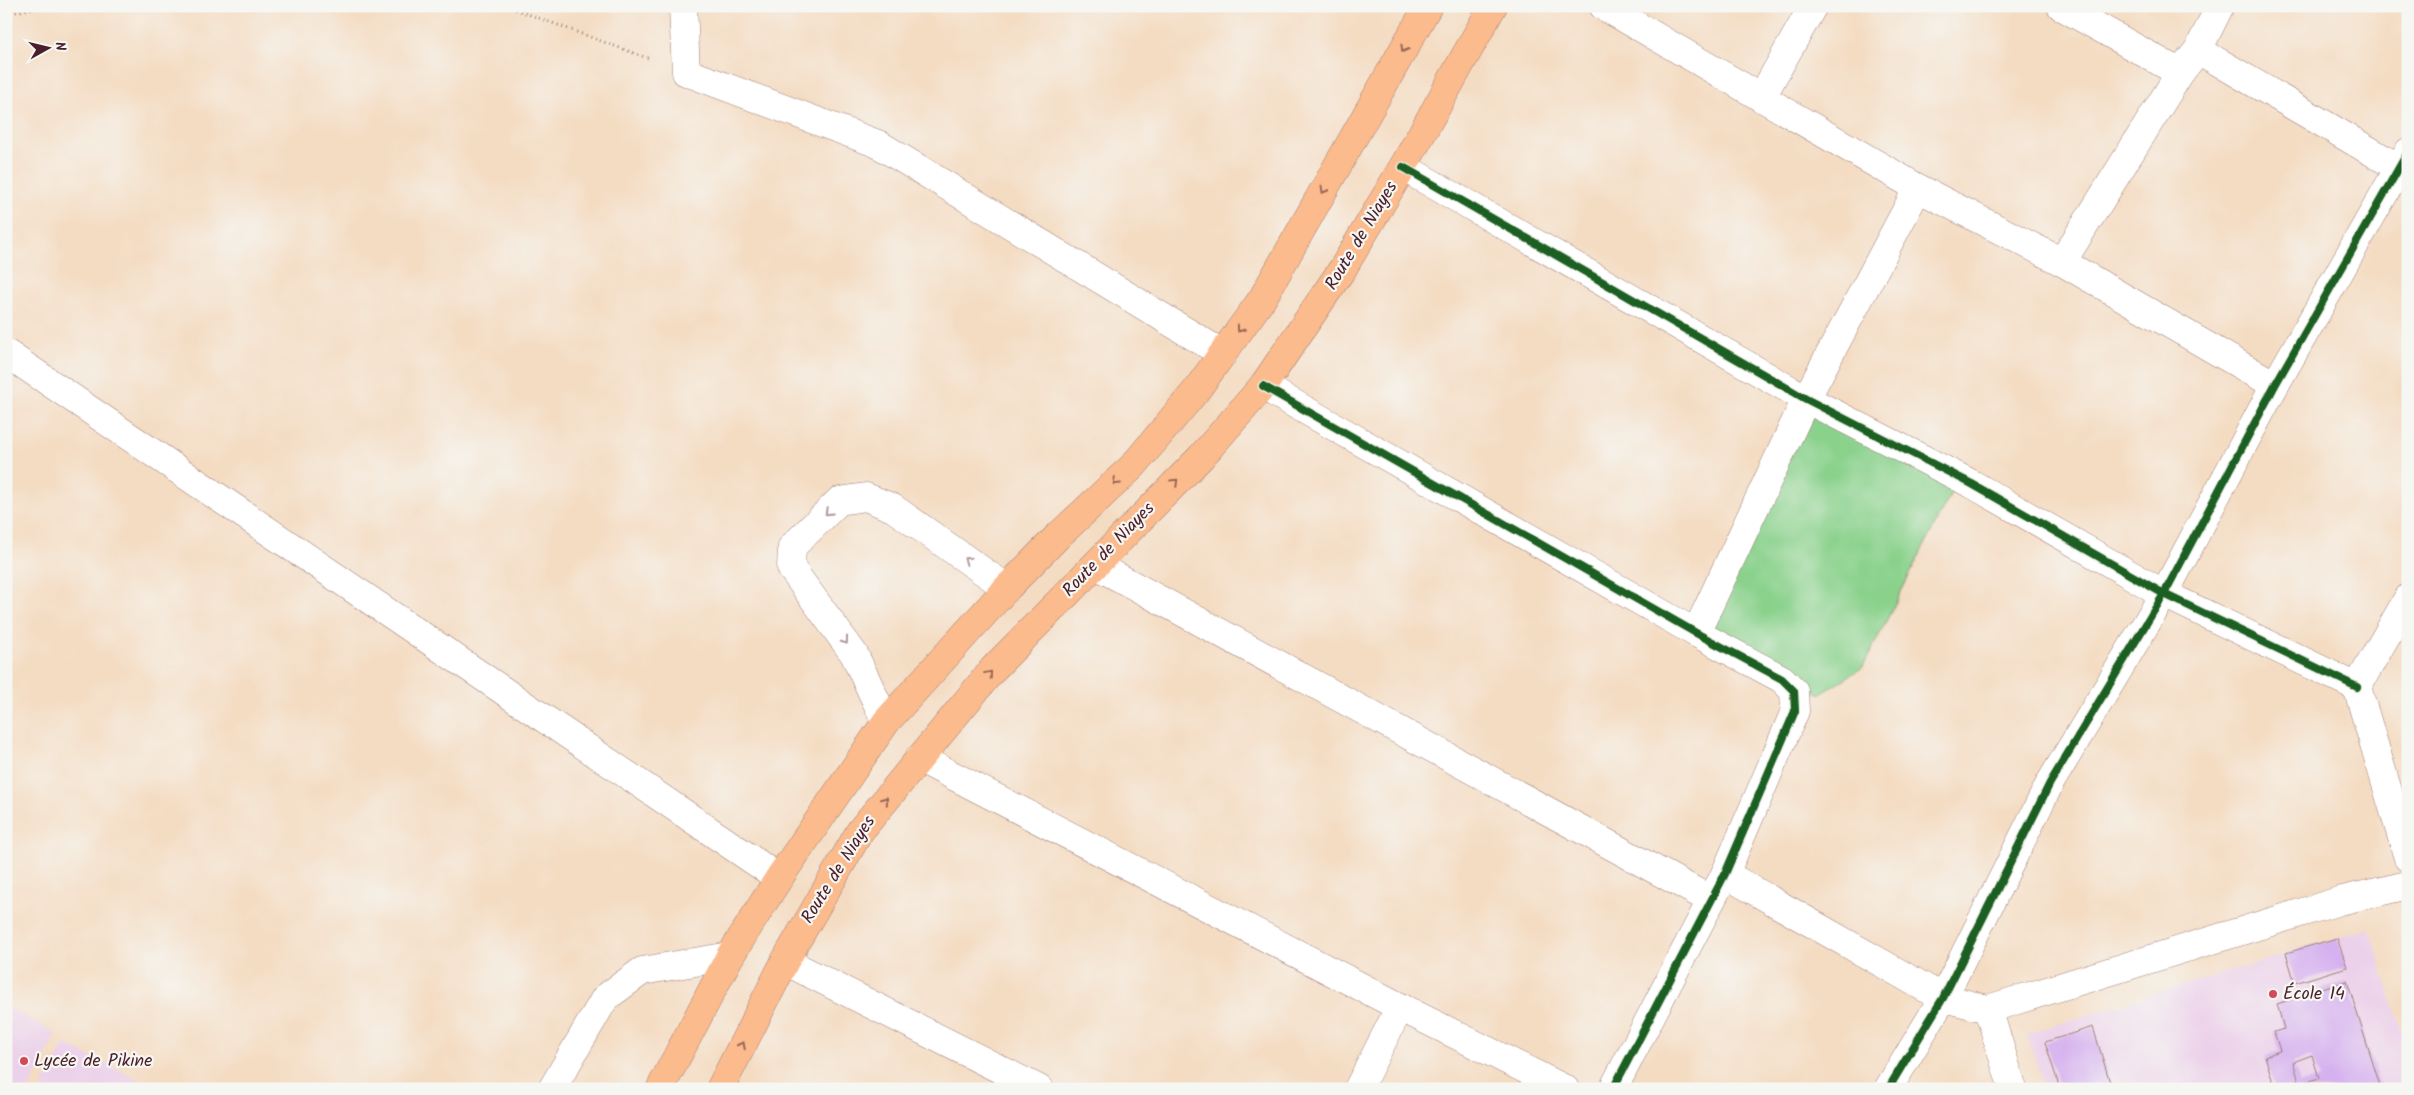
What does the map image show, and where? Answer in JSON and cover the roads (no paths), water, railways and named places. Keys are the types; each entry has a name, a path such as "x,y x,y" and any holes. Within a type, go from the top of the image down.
{"main road":[{"path":"660,1089 730,956 779,878 886,722 1007,588 1057,537 1133,466 1189,400 1223,354 1262,299 1428,6"},
{"name":"Route de Niayes","path":"720,1089 785,961 860,831 994,668 1096,565 1161,495 1214,443 1263,386 1315,312 1403,167 1493,6"}],"street":[{"path":"683,6 686,72 878,144 1223,354"},
{"path":"1603,6 1918,188 2062,262 2275,385"},
{"path":"1761,98 1813,6"},
{"path":"2062,6 2180,73"},
{"path":"2062,262 2180,73 2198,50 2220,6"},
{"path":"1888,1089 1942,998 2050,784 2164,594 2275,385 2403,160 2198,50"},
{"path":"1403,167 1806,399 1972,484 2164,594 2356,687 2408,858"},
{"path":"1696,633 1806,399 1918,188"},
{"path":"6,353 779,878"},
{"path":"1263,386 1696,633 1782,679 1791,687 1795,696 1795,711 1725,874 1613,1089"},
{"path":"886,722 854,654 791,568 792,547 838,501 866,497 893,508 1007,588"},
{"path":"1096,565 1711,900"},
{"path":"2356,687 2397,638 2408,598"},
{"path":"919,758 1400,1007 1565,1089"},
{"path":"1725,874 1942,998 1988,1009 2339,901 2408,885"},
{"path":"552,1089 605,998 642,970 730,956"},
{"path":"785,961 1039,1089"},
{"path":"1358,1089 1400,1007"},
{"path":"1988,1009 2013,1089"}],"place":[{"name":"École 14","path":"2273,994"},
{"name":"Lycée de Pikine","path":"24,1061"}]}
